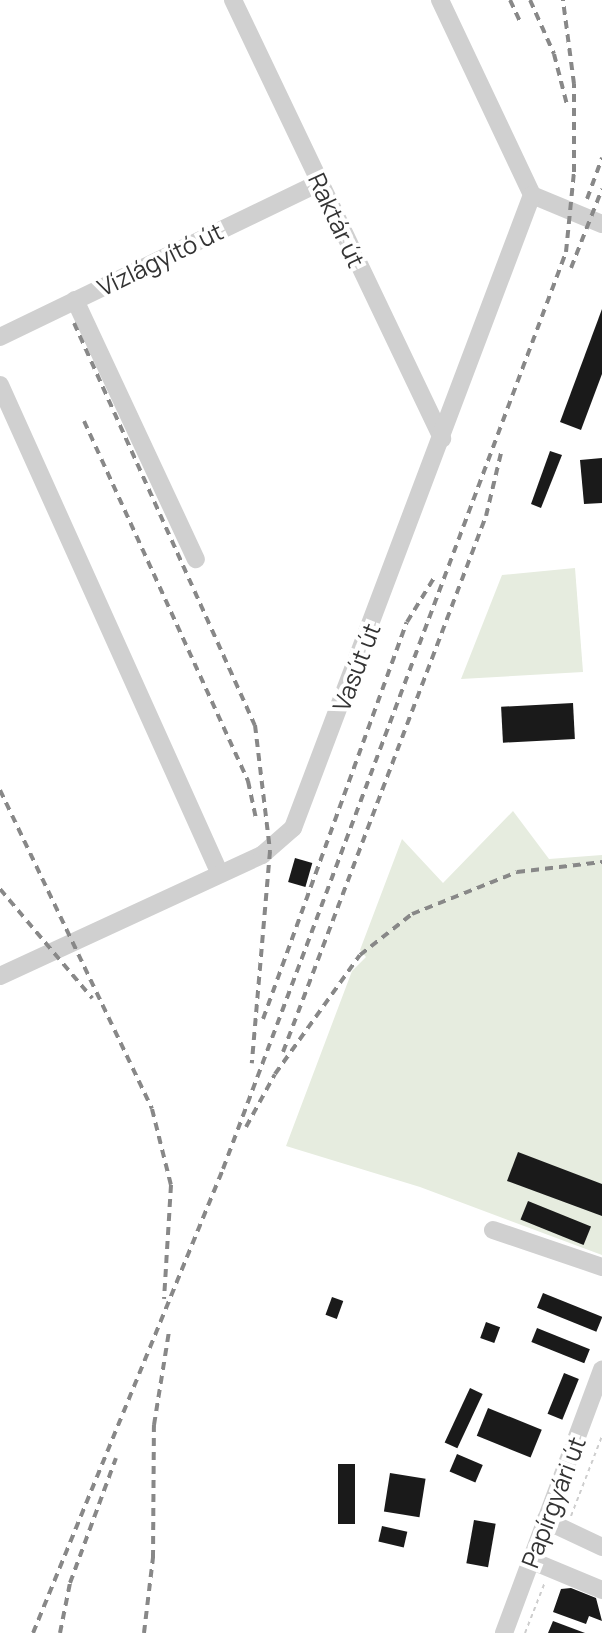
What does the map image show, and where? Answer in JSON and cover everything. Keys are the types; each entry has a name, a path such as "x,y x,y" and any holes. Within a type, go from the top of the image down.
{"street":[{"name":"Raktár út","path":"233,0 442,439"},
{"path":"440,0 532,195 602,224"},
{"name":"Vízlágyító út","path":"0,337 320,182"},
{"name":"Vasút út","path":"0,976 275,848 293,828 532,195"},
{"path":"75,300 196,559"},
{"path":"0,385 220,874"},
{"path":"493,1230 602,1267"},
{"name":"Papírgyári út","path":"504,1633 602,1370"},
{"path":"545,1520 602,1547"},
{"path":"530,1560 602,1590"}],"shaded area":[{"path":"575,568 583,672 461,679 502,575"},
{"path":"513,811 549,859 602,855 602,1255 420,1187 286,1146 352,971 366,957 360,950 402,839 443,883"}],"building":[{"path":"602,309 602,374 581,430 560,422"},
{"path":"550,451 562,455 541,508 531,504"},
{"path":"602,458 602,503 584,504 580,460"},
{"path":"573,703 575,739 503,743 501,707"},
{"path":"295,858 312,863 305,887 288,882"},
{"path":"518,1152 602,1184 602,1216 507,1181"},
{"path":"528,1201 591,1226 584,1245 521,1220"},
{"path":"543,1293 602,1317 596,1332 537,1308"},
{"path":"332,1297 343,1301 337,1319 326,1315"},
{"path":"486,1322 500,1327 494,1343 480,1338"},
{"path":"537,1328 590,1349 584,1363 531,1342"},
{"path":"564,1373 579,1379 562,1420 548,1414"},
{"path":"470,1388 483,1394 457,1448 445,1442"},
{"path":"488,1408 542,1430 531,1458 477,1436"},
{"path":"457,1454 483,1465 475,1482 450,1471"},
{"path":"338,1464 355,1464 355,1524 338,1524"},
{"path":"390,1473 426,1479 419,1517 384,1512"},
{"path":"474,1520 496,1524 488,1567 466,1563"},
{"path":"382,1526 407,1532 404,1547 378,1542"},
{"path":"571,1588 596,1598 602,1621 589,1616 586,1624 553,1612 561,1589"},
{"path":"553,1621 585,1633 548,1633"}],"railway":[{"path":"510,0 521,24"},
{"path":"530,0 554,54 567,105"},
{"path":"33,1633 223,1169 566,252 574,172 574,84 563,0"},
{"path":"587,199 602,158"},
{"path":"571,268 602,189"},
{"path":"74,323 255,725 270,851 252,1063"},
{"path":"84,421 248,781 256,820"},
{"path":"283,1052 486,516 501,453"},
{"path":"263,1019 407,622 434,578"},
{"path":"0,790 152,1109 171,1185 164,1299"},
{"path":"246,1127 275,1074 360,955 412,914 517,872 602,862"},
{"path":"0,889 92,998"},
{"path":"144,1633 153,1558 154,1425 169,1331"},
{"path":"60,1633 70,1583 116,1458"}]}
